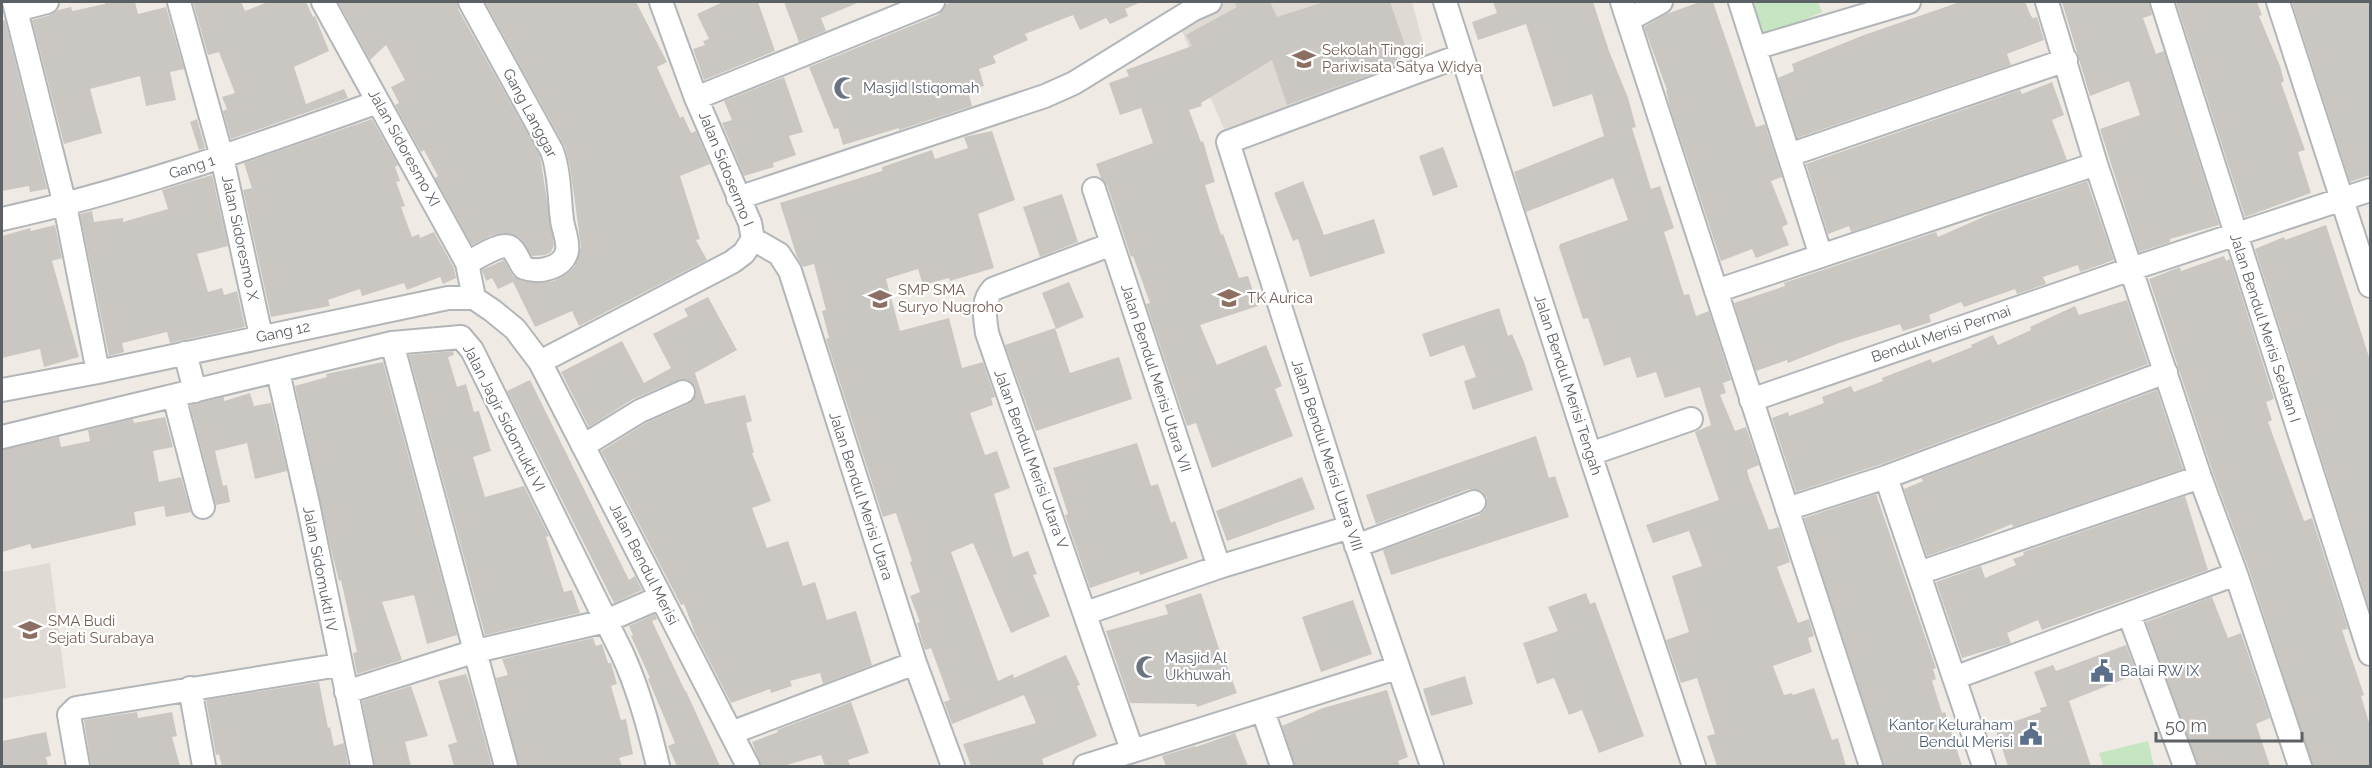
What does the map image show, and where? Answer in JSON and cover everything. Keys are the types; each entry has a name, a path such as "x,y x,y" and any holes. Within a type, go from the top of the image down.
{"street":[{"path":"47,2 15,6 65,205 98,372"},
{"name":"Jalan Sidoresmo X","path":"179,2 222,157 261,336"},
{"name":"Jalan Sidoresmo XI","path":"323,2 467,263 474,298"},
{"name":"Gang Langgar","path":"467,263 500,246 507,246 512,248 524,268 539,271 555,265 565,256 568,249 562,221 558,168 552,151 470,2"},
{"name":"Jalan Sidosermo I","path":"540,362 732,262 744,253 753,239 750,223 696,98 661,2"},
{"path":"696,98 933,2"},
{"path":"738,198 1045,96 1074,83 1194,9 1210,2"},
{"name":"Jalan Bendul Merisi Tengah","path":"1445,2 1590,454 1694,766"},
{"path":"1661,2 1625,11 1871,766"},
{"path":"1740,2 1821,256"},
{"path":"1755,48 1909,2"},
{"path":"2047,2 2096,164 2200,477 2236,574 2300,766"},
{"name":"Jalan Bendul Merisi Selatan I","path":"2162,2 2369,645"},
{"path":"2278,2 2370,286"},
{"name":"Jalan Bendul Merisi Utara VIII","path":"1432,766 1396,668 1228,142 1462,55"},
{"path":"1789,155 2066,60"},
{"name":"Gang 1","path":"2,219 65,205 222,157 378,102"},
{"path":"1716,291 2096,164"},
{"name":"Jalan Bendul Merisi Utara VII","path":"1094,189 1219,567"},
{"name":"Bendul Merisi Permai","path":"1752,400 2131,269 2370,190"},
{"name":"Jalan Bendul Merisi Utara","path":"753,239 779,254 790,272 915,663 953,766"},
{"name":"Jalan Bendul Merisi Utara V","path":"1112,244 993,288 986,297 984,313 987,333 1132,750"},
{"name":"Gang 12","path":"2,390 448,298 474,298"},
{"path":"474,298 515,329 540,362"},
{"name":"Jalan Jagir Sidomukti VI","path":"2,437 392,343 461,337 467,342 615,618 647,720 658,766"},
{"path":"392,343 506,766"},
{"path":"185,352 185,394 203,507"},
{"name":"Jalan Bendul Merisi","path":"540,362 748,766"},
{"name":"Jalan Sidomukti IV","path":"278,372 308,504 339,665 362,766"},
{"path":"1787,509 1886,477 2166,372"},
{"path":"583,446 640,411 683,392"},
{"path":"1590,454 1691,419"},
{"path":"1886,477 1984,766"},
{"path":"1919,573 2200,477"},
{"path":"1086,613 1219,567 1353,536 1474,502"},
{"path":"1954,678 2236,574"},
{"path":"346,692 476,651 615,618 661,597"},
{"path":"2129,615 2185,766"},
{"path":"731,733 915,663"},
{"path":"78,766 69,718 71,710 190,688 339,665"},
{"path":"1085,766 1396,668"},
{"path":"190,688 204,766"},
{"path":"1263,711 1282,766"}],"shaded area":[{"name":"Sekolah Tinggi Pariwisata Satya Widya","path":"1227,2 1412,2 1424,47 1406,70 1224,129 1181,29"},
{"name":"SMA Budi Sejati Surabaya","path":"50,563 66,688 2,699 2,572"}],"green space":[{"path":"1759,2 1818,2 1822,12 1765,37 1750,5"},
{"path":"2148,741 2154,766 2103,766 2099,753"}],"building":[{"path":"105,2 135,2 138,14 166,7 184,69 170,72 176,100 146,106 140,76 90,89 102,133 64,144 32,20 58,10 71,7 72,11 105,4"},
{"path":"193,2 241,2 245,11 268,2 306,2 313,17 315,16 329,51 294,67 306,104 344,89 348,98 231,139 223,111 227,109 222,97 235,93 219,52 208,55"},
{"path":"338,2 457,2 458,9 540,156 554,245 551,252 532,256 520,238 507,233 492,235 472,245 435,178 438,176 424,150 421,152 395,105 399,103 391,87 405,80 386,45 370,60"},
{"path":"485,2 636,2 667,62 657,67 680,118 683,116 691,133 696,131 710,164 680,176 700,239 696,240 707,260 579,326 572,311 535,327 513,282 498,289 492,278 486,281 482,270 504,260 513,276 521,281 537,283 554,281 575,266 581,247 570,166 565,147"},
{"path":"723,2 758,2 775,51 704,80 693,49 705,45 703,41 709,39 697,14"},
{"path":"784,2 860,2 821,18 826,31 799,42"},
{"path":"955,2 1141,2 1125,9 1128,16 1110,24 1106,18 1080,30 1073,15 1025,34 1028,40 993,56 996,63 979,69 984,86 968,91 972,106 899,130 899,128 843,145 838,128 834,129 809,67 938,15 946,4"},
{"path":"1234,2 1270,2 1277,17 1324,2 1390,2 1406,48 1394,52 1399,64 1287,105 1272,60 1201,103 1202,106 1189,110 1201,142 1203,141 1215,182 1205,185 1221,235 1223,234 1239,278 1248,276 1258,306 1200,325 1217,365 1266,345 1282,386 1275,389 1293,436 1212,468 1196,423 1187,426 1146,304 1150,303 1133,256 1131,257 1107,185 1101,178 1096,164 1153,143 1141,108 1120,115 1109,83 1129,76 1126,70 1192,46 1186,35 1237,7"},
{"path":"1493,2 1593,2 1628,98 1636,127 1632,128 1651,189 1660,186 1674,228 1664,232 1684,295 1689,294 1696,316 1709,311 1731,380 1723,383 1726,393 1720,395 1735,431 1746,427 1759,465 1747,470 1749,478 1769,530 1779,527 1790,562 1777,567 1798,623 1809,619 1814,636 1808,638 1812,652 1773,666 1784,695 1792,693 1793,695 1814,688 1832,740 1838,738 1846,766 1717,766 1707,736 1715,734 1697,678 1681,683 1666,640 1689,632 1672,576 1702,566 1689,531 1653,543 1646,525 1719,500 1695,432 1711,425 1700,387 1665,398 1656,372 1637,378 1630,357 1604,366 1588,318 1583,319 1559,247 1560,244 1628,220 1613,178 1526,212 1514,172 1604,136 1592,94 1553,107 1526,24 1478,40 1472,22 1497,13"},
{"path":"1700,2 1713,2 1756,127 1765,124 1782,177 1771,181 1788,224 1782,227 1789,245 1756,258 1752,249 1721,261 1670,107 1667,90 1644,27 1666,14"},
{"path":"1960,2 2025,2 2031,16 2037,17 2044,40 2007,54 2011,65 1797,138 1778,78 1794,71 1792,64 1864,35"},
{"path":"2062,2 2149,2 2152,15 2143,18 2156,54 2164,51 2219,225 2170,239 2170,242 2139,252 2100,129 2140,115 2129,81 2090,96"},
{"path":"2176,2 2257,2 2262,15 2259,16 2280,66 2284,81 2281,83 2305,150 2298,152 2311,193 2245,217"},
{"path":"2292,2 2370,2 2370,175 2350,182"},
{"path":"5,20 47,189 30,192 29,186 2,191 2,21"},
{"path":"784,77 803,132 789,136 796,155 773,163 774,167 744,176 722,123 732,120 724,101"},
{"path":"2052,82 2064,115 2052,120 2067,160 1851,232 1849,226 1828,234 1806,164 2020,90 2022,94"},
{"path":"197,119 205,148 199,150 190,122"},
{"path":"372,119 398,165 395,167 400,181 396,182 405,206 401,207 412,237 419,234 420,238 434,232 454,268 456,278 443,284 440,277 407,290 404,283 362,296 360,289 328,300 330,306 271,317 243,190 252,188 244,163"},
{"path":"992,131 1015,200 978,214 994,268 950,281 949,278 923,285 918,269 886,279 900,331 949,318 962,368 983,362 995,397 991,398 993,405 970,413 985,455 997,451 1010,488 994,494 1013,557 1028,551 1037,574 1033,575 1050,616 1011,633 973,543 951,552 998,681 1013,674 1014,678 1066,655 1080,685 1077,686 1097,736 1042,759 1044,766 971,766 963,744 1036,723 1024,695 952,724 944,702 950,700 931,648 925,650 917,623 920,622 910,596 920,592 910,562 912,561 896,513 883,517 826,339 829,338 822,311 826,310 814,264 803,267 797,257 780,203 882,171 882,167 932,150 935,159 968,148 964,137"},
{"path":"1443,147 1458,187 1433,196 1419,156"},
{"path":"212,175 228,246 197,254 208,292 222,288 224,295 237,291 245,327 170,343 167,332 122,343 124,352 109,356 80,214 92,211 94,222 123,218 123,222 168,209 162,190"},
{"path":"1303,181 1324,235 1374,219 1385,253 1310,277 1298,239 1293,241 1274,193"},
{"path":"2087,181 2114,260 2080,272 2078,265 2043,277 2046,284 2017,294 2015,289 1964,307 1961,302 1929,315 1931,322 1903,331 1900,324 1839,343 1788,363 1787,360 1756,371 1734,303 1785,286 1784,283 1936,232 1938,237 1990,214"},
{"path":"1062,194 1078,242 1040,257 1023,207"},
{"path":"55,225 62,258 52,261 79,357 44,367 40,349 2,358 2,236 30,228 31,231"},
{"path":"2326,225 2370,360 2370,611 2255,249 2284,237 2285,240"},
{"path":"2224,256 2226,261 2230,259 2274,399 2266,402 2272,420 2268,422 2304,521 2312,518 2348,629 2342,630 2364,695 2361,696 2370,726 2370,766 2313,766 2249,570 2213,473 2149,279 2180,267 2181,271"},
{"path":"1069,282 1084,317 1056,329 1042,293"},
{"path":"708,297 737,350 695,373 705,404 745,395 752,421 746,423 754,453 752,453 771,501 752,508 767,548 788,541 803,586 815,582 827,620 856,611 872,665 823,684 820,673 790,681 792,686 771,693 770,689 731,703 695,633 684,604 681,605 601,451 646,423 689,404 696,394 695,386 685,379 678,380 633,399 589,427 561,372 622,341 644,383 671,368 653,334 688,316 684,309"},
{"path":"2127,300 2148,364 1882,464 1796,492 1772,418 1788,412 1789,416 1824,403 1822,397 1851,386 1854,392 1883,381 1882,378 1931,359 1932,363 1972,347 1971,345 1993,335 1998,345 2075,306 2079,315"},
{"path":"1499,308 1508,336 1512,334 1524,362 1533,390 1473,410 1464,381 1476,377 1464,345 1430,357 1422,334"},
{"path":"1055,328 1070,373 1119,357 1132,399 1036,431 1005,345"},
{"path":"453,351 454,355 448,357 457,387 466,384 474,412 479,411 491,451 473,457 485,497 524,486 549,536 546,537 564,592 572,590 580,613 485,635 409,355"},
{"path":"383,362 457,635 427,644 414,595 382,602 402,660 357,674 353,653 357,652 341,580 339,581 330,545 295,386 327,377 326,374"},
{"path":"530,380 629,580 635,576 642,590 614,603 507,391"},
{"path":"2157,390 2183,469 2013,527 2012,524 1927,556 1904,489 1923,481 1921,478"},
{"path":"250,393 254,406 271,403 287,471 255,479 247,443 215,451 223,486 227,485 230,502 216,505 190,405 224,397 224,401"},
{"path":"165,417 173,447 153,451 159,482 181,477 191,512 166,517 164,506 134,512 136,525 32,549 30,544 2,552 2,450 59,437 61,447 90,441 88,430 133,419 134,423"},
{"path":"1536,436 1549,478 1555,476 1569,517 1391,575 1383,550 1479,515 1485,510 1487,498 1482,491 1469,489 1376,524 1366,495"},
{"path":"1137,443 1151,486 1158,484 1171,523 1175,521 1188,558 1140,575 1139,571 1090,588 1065,515 1068,514 1053,468"},
{"path":"1302,477 1315,509 1227,541 1216,511"},
{"path":"1876,494 1936,668 1933,669 1936,679 1932,681 1942,713 1945,712 1962,766 1884,766 1804,518"},
{"path":"2185,496 2208,570 2042,630 2038,620 2007,633 2011,643 1962,658 1936,582 1981,566 1985,578 2016,565 2013,559 2024,555 2023,552"},
{"path":"1201,593 1222,658 1224,658 1237,693 1197,707 1196,704 1130,703 1106,631 1168,614 1165,605"},
{"path":"1586,593 1590,604 1595,602 1644,736 1599,753 1582,710 1569,715 1554,678 1537,684 1523,643 1558,631 1548,607"},
{"path":"2212,597 2228,638 2241,633 2270,718 2256,724 2270,766 2198,766 2146,622"},
{"path":"1353,600 1372,654 1321,672 1302,617"},
{"path":"655,614 657,619 652,621 720,766 677,766 668,746 675,743 629,626"},
{"path":"593,638 596,646 602,644 608,663 611,663 617,684 611,686 621,720 626,719 633,754 619,758 622,766 519,766 496,678 508,675 502,659"},
{"path":"2126,645 2137,674 2069,701 2091,766 2008,766 1995,728 2041,712 2040,708 2047,706 2034,672 2053,665 2056,671"},
{"path":"466,674 492,766 454,766 448,745 457,742 438,681"},
{"path":"1465,676 1473,704 1431,716 1423,689"},
{"path":"319,682 334,746 344,743 348,766 222,766 219,754 216,755 206,700"},
{"path":"411,686 428,736 405,742 411,766 375,766 362,701"},
{"path":"1387,690 1408,757 1398,761 1400,766 1295,766 1282,726 1323,708"},
{"path":"851,702 869,753 848,760 850,766 825,766 821,755 783,766 761,766 752,742"},
{"path":"137,712 138,718 172,712 177,736 172,737 180,766 91,766 84,720"},
{"path":"46,732 51,756 46,757 48,766 2,766 2,741"},
{"path":"1235,733 1248,766 1166,766 1162,756 1196,747"}],"place":[{"name":"Sekolah Tinggi Pariwisata Satya Widya","path":"1304,59"},
{"name":"Masjid Istiqomah","path":"845,88"},
{"name":"TK Aurica","path":"1229,298"},
{"name":"SMP SMA Suryo Nugroho","path":"880,299"},
{"name":"SMA Budi Sejati Surabaya","path":"30,630"},
{"name":"Masjid Al Ukhuwah","path":"1147,667"},
{"name":"Balai RW IX","path":"2102,671"},
{"name":"Kantor Keluraham Bendul Merisi","path":"2031,734"}]}
